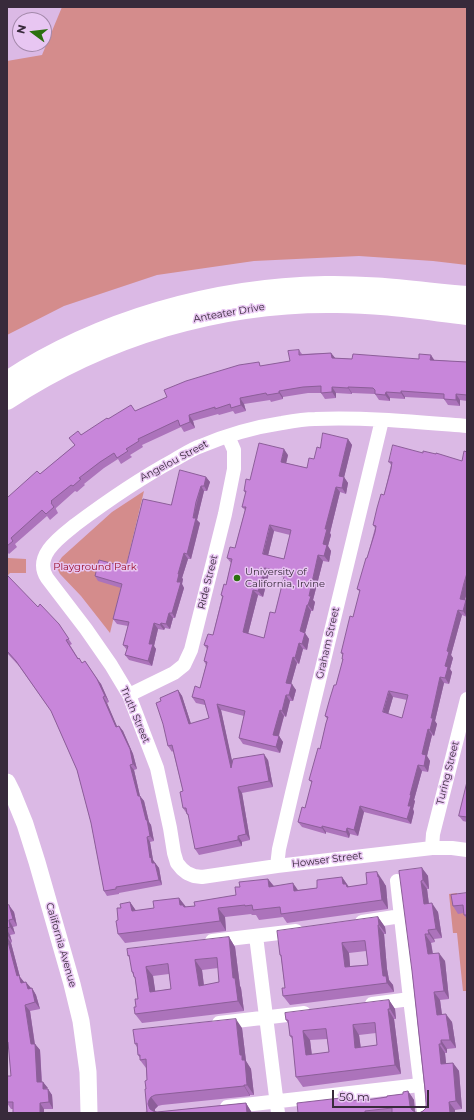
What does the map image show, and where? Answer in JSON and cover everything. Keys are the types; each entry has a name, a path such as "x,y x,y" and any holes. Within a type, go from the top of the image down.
{"main road":[{"name":"Anteater Drive","path":"7,381 68,346 117,326 148,314 214,297 276,289 326,286 376,288 467,296"},
{"name":"Anteater Drive","path":"7,400 39,380 100,350 171,324 215,314 285,304 335,303 385,305 467,315"}],"street":[{"name":"Angelou Street","path":"47,552 53,544 105,502 154,470 200,446 260,426 314,419 382,420 467,426"},
{"name":"Graham Street","path":"277,866 279,849 292,793 382,420"},
{"name":"Ride Street","path":"129,695 174,673 184,665 191,650 225,514 234,469 234,450 228,436"},
{"name":"Truth Street","path":"47,552 42,566 44,573 51,585 86,629 111,665 129,695 157,768 177,863 187,872"},
{"name":"Turing Street","path":"432,848 433,834 467,699"},
{"name":"California Avenue","path":"7,782 27,830 72,984 81,1021 87,1064 89,1113"},
{"name":"Howser Street","path":"187,872 194,876 202,877 277,866 432,848 467,850"},
{"path":"397,881 424,1113"},
{"path":"347,924 401,916"},
{"path":"196,943 308,929"},
{"path":"256,936 277,1107"},
{"path":"357,1006 410,999"},
{"path":"204,1025 319,1011"},
{"path":"216,1108 277,1107 420,1084"}],"green space":[{"path":"62,7 467,7 467,265 359,256 254,261 157,275 64,306 7,335 7,61 42,55 43,52 52,52 52,31"},
{"name":"Playground Park","path":"144,491 110,633 81,596 60,574 58,570 58,563 62,557 112,512"},
{"path":"7,557 26,559 26,573 10,573 7,576"},
{"path":"457,893 458,902 467,902 467,991 463,991 457,933 453,933 449,894"}],"building":[{"path":"299,350 299,355 331,353 332,358 352,359 353,354 419,359 419,354 431,355 430,360 467,362 467,395 456,394 456,400 444,399 444,394 401,391 401,393 386,392 385,395 375,394 375,390 373,388 348,387 332,387 332,392 321,393 321,386 303,387 279,391 279,393 267,395 266,393 240,398 241,405 231,408 230,404 189,415 190,422 180,426 178,420 138,439 139,441 126,449 128,451 117,458 114,453 79,478 81,479 73,486 71,485 51,501 54,507 46,514 42,510 11,538 13,541 7,546 7,496 8,497 37,471 40,474 75,445 69,438 78,431 81,435 107,418 108,419 131,405 135,411 167,397 164,390 186,381 239,365 259,362 260,366 290,361 288,351"},
{"path":"323,433 348,439 339,476 344,477 342,488 336,487 325,529 327,529 323,544 327,545 324,556 318,555 309,596 311,596 300,631 305,633 302,644 299,643 295,658 293,657 286,683 292,684 289,695 286,695 282,711 280,710 273,735 279,736 276,747 239,738 245,711 217,704 231,768 233,759 264,754 269,781 238,787 246,834 238,836 238,840 195,849 188,814 186,808 183,808 180,792 183,791 172,745 168,746 156,703 161,701 160,698 178,690 189,724 209,718 204,700 192,697 195,686 200,688 207,662 204,661 208,646 204,645 208,634 213,635 223,596 221,595 224,584 226,585 232,559 227,558 230,547 235,548 246,507 242,507 246,491 244,491 246,479 250,480 259,443 284,449 281,462 307,468 309,458 314,459 317,447 320,448","holes":["270,525 291,530 284,559 263,554","265,568 285,573 275,613 270,612 264,638 243,632 253,590 258,591"]},
{"path":"393,445 423,453 423,451 436,453 462,461 464,451 467,452 467,573 460,599 466,600 463,611 458,610 447,651 449,652 445,666 448,667 445,678 440,677 431,718 433,718 430,730 428,729 422,754 426,755 424,766 418,765 410,795 408,806 411,806 407,819 360,806 354,830 347,828 346,832 298,822 302,807 305,808 312,781 309,780 318,748 320,749 328,717 325,716 343,659 343,653 341,653 350,616 353,617 360,590 357,589 375,532 376,526 373,525 377,508 381,494 384,495 391,469 392,462 389,462","holes":["389,691 408,695 402,718 383,712"]},
{"path":"180,470 206,477 204,486 201,486 196,502 193,518 196,518 187,554 184,553 178,574 177,582 181,582 172,613 169,613 166,624 161,623 160,625 154,623 149,644 153,644 148,661 125,655 128,646 123,645 129,622 113,619 122,584 95,576 99,560 126,567 143,499 171,505"},
{"path":"8,576 38,607 40,604 59,624 69,639 66,640 78,659 79,658 82,663 85,661 97,679 116,727 119,726 130,749 133,764 130,765 138,796 140,796 147,820 150,836 147,837 150,858 151,857 152,863 155,863 159,880 116,887 116,889 104,891 91,823 77,770 51,711 16,661 7,651"},
{"path":"467,782 467,817 459,816"},
{"path":"422,868 423,880 421,881 424,904 432,903 436,929 428,930 429,934 425,934 428,954 439,953 444,991 434,992 437,1015 446,1014 450,1040 441,1040 441,1044 439,1044 441,1064 453,1063 456,1101 449,1102 450,1113 419,1113 426,1108 425,1089 399,871"},
{"path":"377,872 382,900 281,914 280,907 253,910 252,905 245,905 218,908 220,921 118,934 116,921 118,920 117,908 121,908 120,904 130,902 132,911 154,908 153,901 179,898 180,905 183,905 184,907 195,906 194,902 236,895 235,887 240,887 239,882 268,879 269,887 293,883 294,891 317,888 317,880 342,877 343,884 346,884 347,887 367,884 366,873"},
{"path":"467,893 467,915 464,915 463,905 453,906 451,895"},
{"path":"9,905 13,919 9,920 10,927 7,928 7,906"},
{"path":"378,917 383,976 386,976 387,983 283,996 282,988 285,988 277,931","holes":["365,941 368,965 345,967 342,943"]},
{"path":"229,937 233,978 235,978 238,1001 135,1014 135,999 138,999 135,977 132,972 127,949","holes":["217,958 219,982 199,986 195,960","168,964 171,989 150,992 146,967"]},
{"path":"7,938 17,976 19,975 21,983 26,982 28,989 32,988 35,1002 25,1005 31,1044 35,1044 37,1082 43,1082 43,1089 48,1089 49,1102 40,1103 40,1113 13,1113 13,1102 7,1102 7,1076 11,1076 7,1042"},
{"path":"389,1000 390,1009 388,1009 395,1065 296,1077 292,1036 290,1036 288,1020 286,1020 285,1013","holes":["375,1023 377,1045 355,1048 353,1025","326,1029 329,1052 306,1055 303,1031"]},
{"path":"236,1019 240,1055 242,1055 242,1060 245,1060 247,1085 155,1095 151,1097 148,1104 150,1109 157,1112 246,1103 247,1113 143,1113 147,1112 145,1089 145,1081 147,1080 146,1059 140,1060 137,1043 135,1044 133,1030"},
{"path":"408,1091 412,1110 419,1113 392,1113 392,1108 365,1111 365,1113 298,1113 297,1103 349,1097 350,1101 366,1100 403,1094 403,1092"}],"place":[{"name":"University of California, Irvine","path":"237,578"}]}
